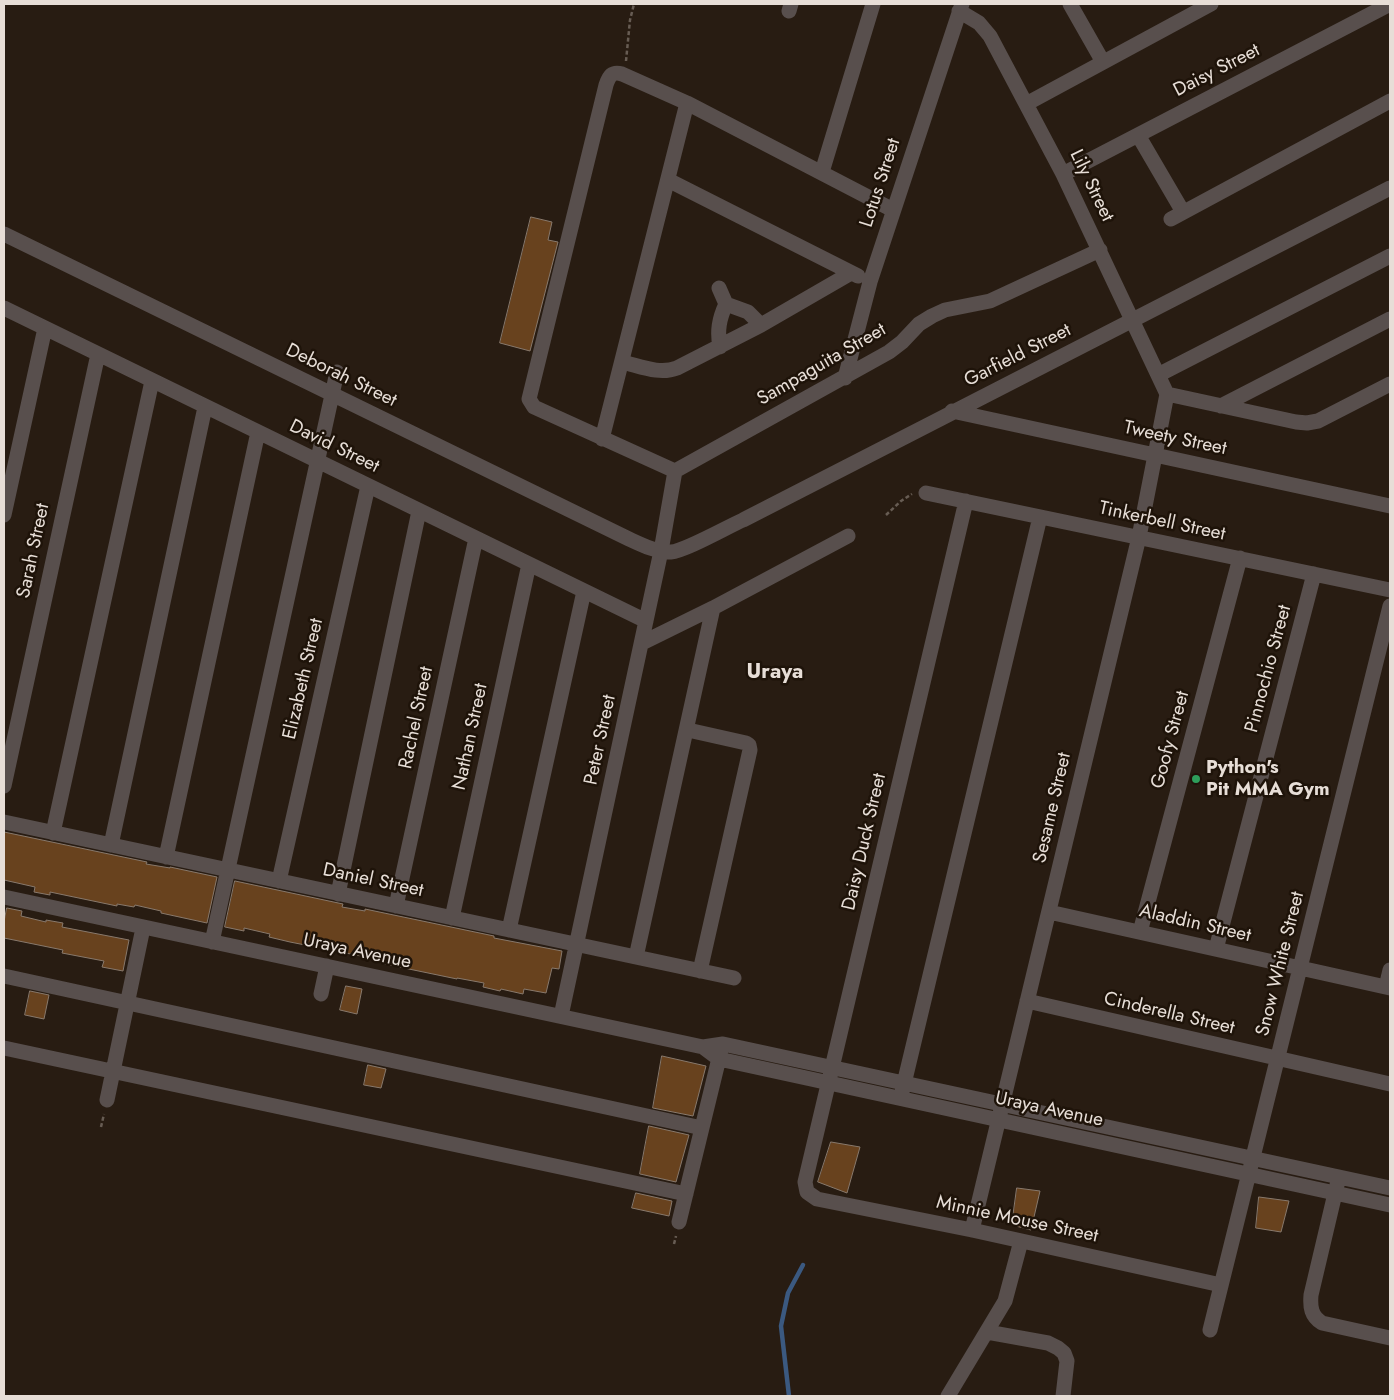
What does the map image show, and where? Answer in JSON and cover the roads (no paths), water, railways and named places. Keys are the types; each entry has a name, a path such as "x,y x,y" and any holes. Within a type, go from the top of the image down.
{"street":[{"path":"822,172 873,4"},
{"path":"1070,4 1103,62"},
{"path":"1026,104 1211,4"},
{"name":"Daisy Street","path":"1063,174 1390,4"},
{"name":"Lily Street","path":"960,7 979,22 984,29 1026,104 1100,250 1167,394"},
{"name":"Lotus Street","path":"845,378 870,282 960,7"},
{"path":"675,471 534,407 530,402 529,395 606,85 617,74 687,103 893,210"},
{"path":"1138,134 1177,216 1390,101"},
{"path":"602,439 687,103"},
{"path":"668,180 870,282"},
{"name":"Garfield Street","path":"661,551 677,551 684,548 1133,321 1390,188"},
{"name":"Deborah Street","path":"4,234 629,539 661,551"},
{"name":"Sampaguita Street","path":"675,471 889,352 902,342 919,324 932,316 945,310 990,301 1100,250"},
{"path":"1158,375 1390,256"},
{"path":"622,362 656,371 668,371 720,347 852,273"},
{"path":"719,288 726,304 718,326 720,347"},
{"path":"726,304 748,312 761,325"},
{"name":"David Street","path":"4,308 646,621"},
{"path":"1221,406 1390,320"},
{"path":"4,515 45,328"},
{"name":"Sarah Street","path":"4,786 98,354"},
{"path":"212,942 336,372"},
{"path":"53,832 152,381"},
{"path":"1167,394 1296,422 1312,423 1390,384"},
{"name":"Sesame Street","path":"972,1230 1138,537 1167,394"},
{"path":"110,845 205,407"},
{"name":"Tweety Street","path":"952,411 1390,506"},
{"path":"166,857 258,432"},
{"name":"Peter Street","path":"561,1016 642,643 675,471"},
{"name":"Elizabeth Street","path":"279,881 368,486"},
{"name":"Tinkerbell Street","path":"926,493 1390,590"},
{"name":"Daisy Duck Street","path":"806,1192 805,1182 966,501"},
{"path":"338,894 419,511"},
{"path":"901,1099 1040,517"},
{"path":"642,643 713,608 848,536"},
{"name":"Rachel Street","path":"396,906 476,538"},
{"name":"Goofy Street","path":"1140,932 1240,558"},
{"name":"Nathan Street","path":"452,918 529,564"},
{"name":"Pinnochio Street","path":"1216,949 1314,574"},
{"path":"509,930 584,590"},
{"name":"Snow White Street","path":"1210,1330 1390,606"},
{"path":"636,957 688,730 713,608"},
{"path":"688,730 746,743 749,744 750,750 700,971"},
{"name":"Daniel Street","path":"4,822 734,978"},
{"name":"Uraya Avenue","path":"4,898 703,1047 723,1044 1390,1188"},
{"name":"Aladdin Street","path":"1049,912 1388,988"},
{"path":"107,1100 143,928"},
{"path":"321,994 327,966"},
{"path":"1388,988 1390,970"},
{"path":"4,976 702,1128"},
{"name":"Cinderella Street","path":"1027,1002 1390,1084"},
{"path":"679,1222 723,1044"},
{"name":"Uraya Avenue","path":"703,1047 719,1059 1390,1205"},
{"path":"4,1048 686,1194"},
{"path":"1124,1147 1127,1131"},
{"path":"1339,1176 1311,1296 1312,1312 1316,1320 1322,1323 1390,1338"},
{"name":"Minnie Mouse Street","path":"806,1192 817,1199 972,1230 1221,1285"},
{"path":"948,1396 1005,1301 1021,1241"},
{"path":"987,1332 1048,1343 1064,1353 1067,1361 1063,1396"}],"waterway":[{"path":"789,1396 781,1326 788,1293 803,1265"}],"place":[{"name":"Python's Pit MMA Gym","path":"1196,779"}],"district":[{"name":"Uraya","path":"775,673"}]}
